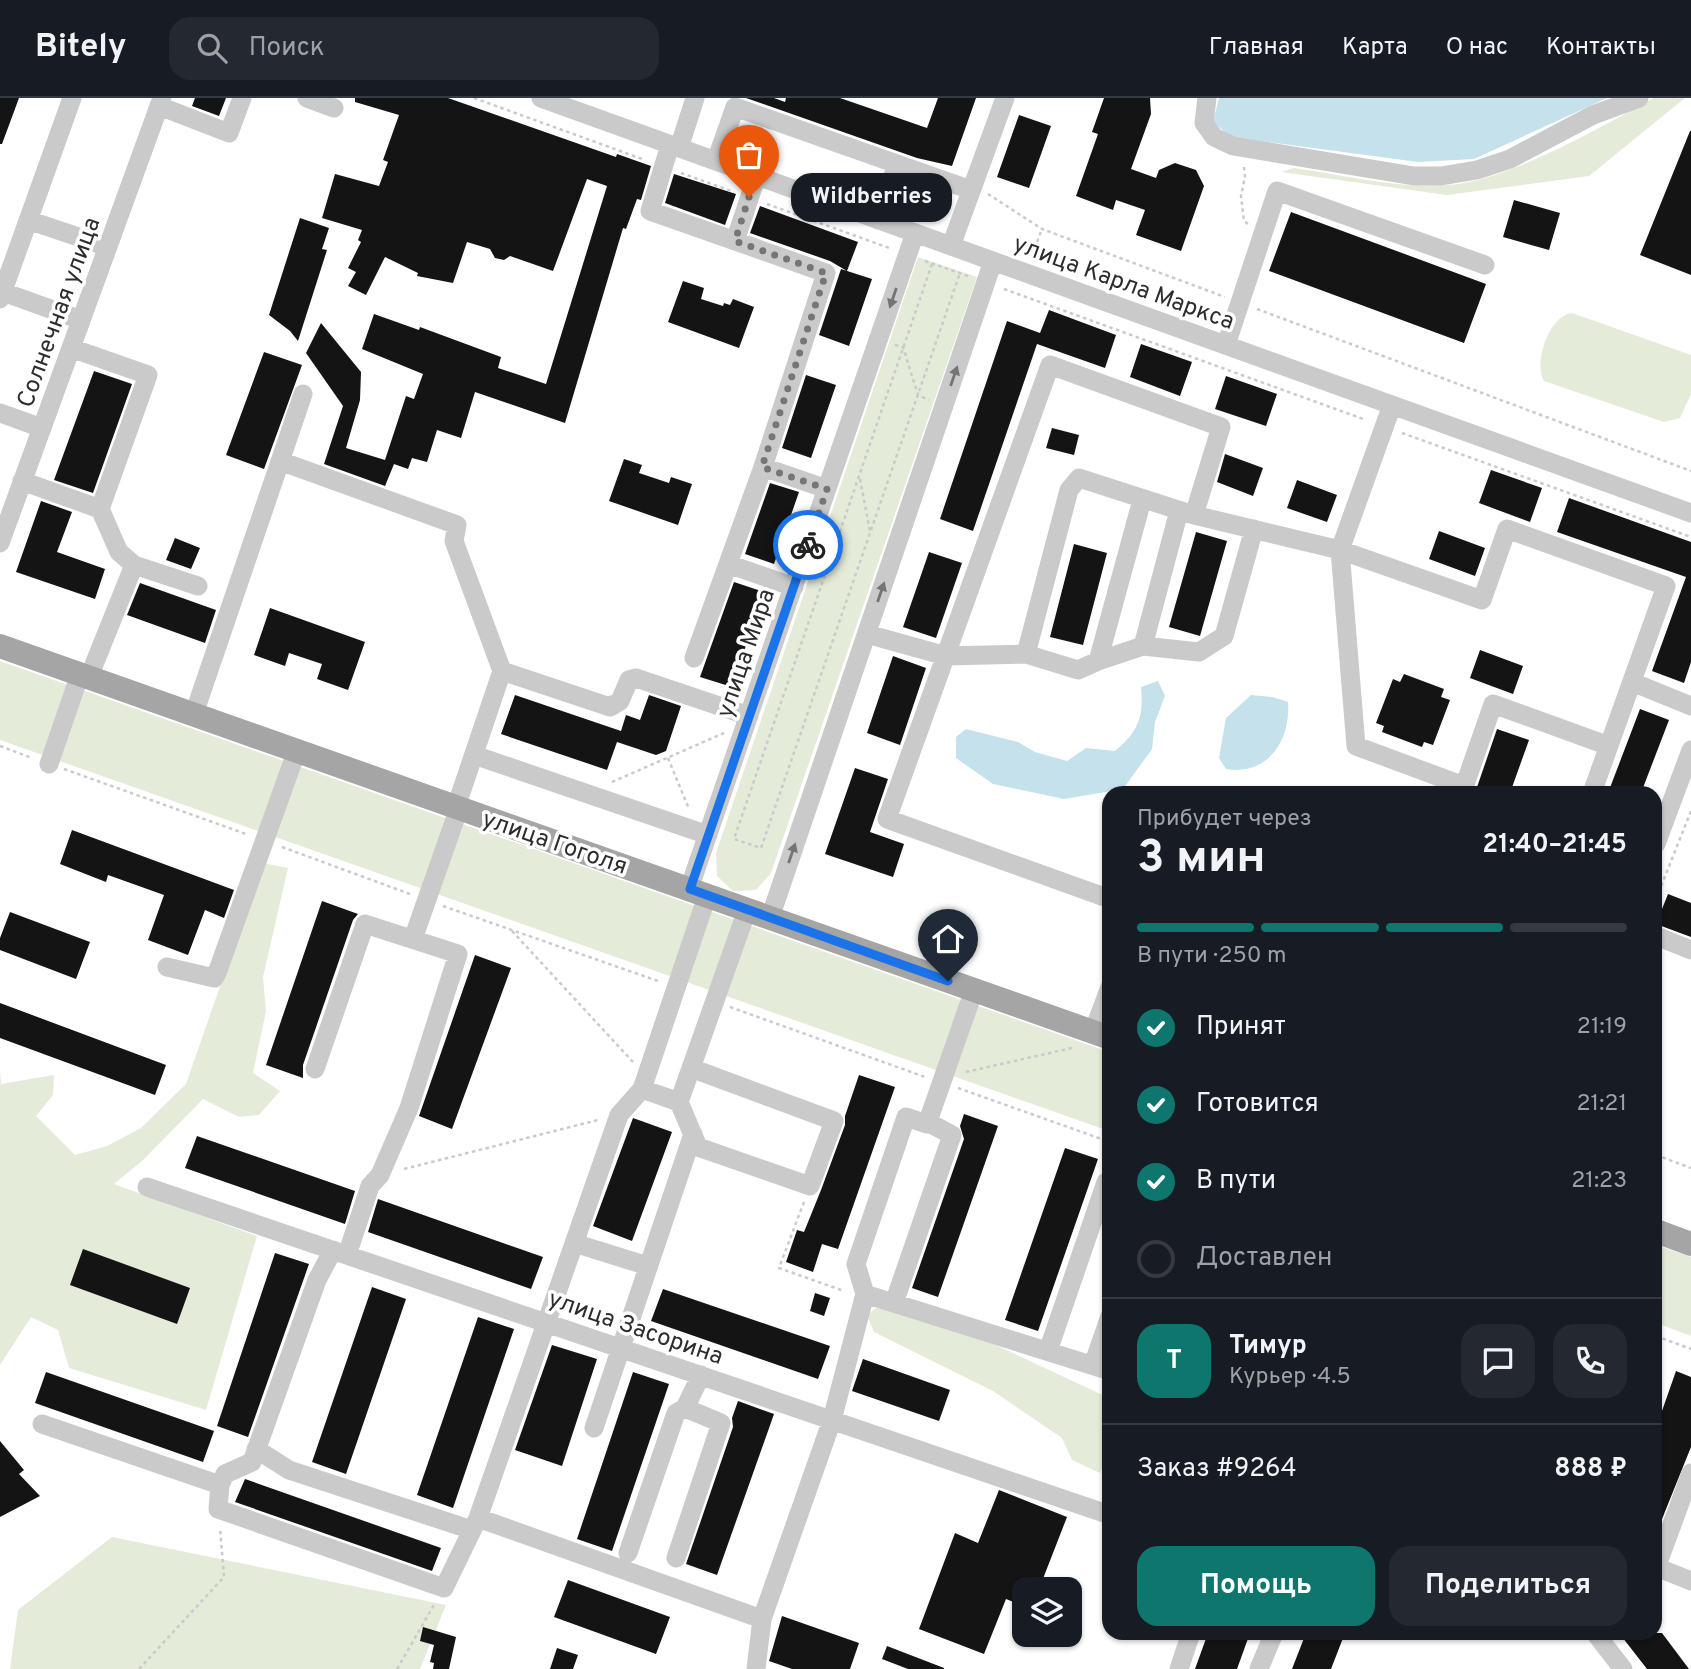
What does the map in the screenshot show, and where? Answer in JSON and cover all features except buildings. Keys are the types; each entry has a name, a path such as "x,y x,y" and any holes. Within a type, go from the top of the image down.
{"main road":[{"name":"улица Гоголя","path":"0,646 1102,1035"},
{"path":"1662,1233 1691,1244"}],"street":[{"path":"72,98 1,296 81,320"},
{"path":"161,102 229,133 242,98"},
{"path":"307,98 334,108"},
{"name":"улица Карла Маркса","path":"541,98 1691,513"},
{"path":"694,658 762,467 826,273 650,211 663,166 675,146 695,98"},
{"path":"951,246 1005,98"},
{"path":"1207,98 1204,122 1214,137 1233,146 1414,176 1441,176 1477,170 1510,159 1593,116 1639,98"},
{"name":"Солнечная улица","path":"0,543 4,521 42,428 161,102"},
{"path":"716,161 735,107 971,191"},
{"path":"878,220 897,164"},
{"path":"735,241 757,175"},
{"path":"1226,345 1277,191 1485,265"},
{"path":"29,219 108,247"},
{"name":"улица Мира","path":"645,1083 676,988 698,893 703,833 748,720 915,233"},
{"path":"678,1102 715,1001 758,914 867,634 993,261"},
{"path":"71,348 148,374 100,509 119,552 134,565 198,586"},
{"path":"1102,896 887,819 1050,365 1221,426 1187,512 1143,646"},
{"path":"194,714 303,394"},
{"path":"1392,405 1340,550 1356,746 1456,786"},
{"path":"0,413 42,428"},
{"path":"280,461 457,525 454,541 502,671 428,901 413,939"},
{"path":"762,467 827,489"},
{"path":"1026,654 1069,490 1079,478 1142,500 1340,550 1482,600 1507,529 1666,586 1595,786"},
{"path":"22,481 100,509"},
{"path":"1098,661 1142,500"},
{"path":"867,634 946,656 1026,654 1078,670 1143,646 1199,652 1224,636 1254,529"},
{"path":"728,564 794,587"},
{"path":"49,764 84,676 134,565"},
{"path":"502,671 610,707 620,701 625,684 636,678 748,720"},
{"path":"1632,682 1691,706"},
{"path":"1464,786 1493,704 1609,746"},
{"path":"167,968 214,978 297,750"},
{"path":"1662,828 1691,750"},
{"path":"474,755 703,833"},
{"path":"315,1069 365,924 458,954 408,1108 380,1175 370,1186 340,1252 317,1280 251,1462 225,1474 220,1485 218,1509 444,1588 475,1524 619,1115 645,1083 678,1102 698,1147 810,1186 834,1121 691,1068"},
{"path":"1662,938 1691,950"},
{"path":"756,1669 762,1619 832,1420 865,1294 856,1265 906,1117 927,1124 974,990"},
{"path":"894,1303 952,1135 933,1125"},
{"path":"594,1428 693,1134"},
{"name":"улица Засорина","path":"147,1186 1102,1512"},
{"path":"1048,1351 1102,1194"},
{"path":"574,1243 648,1266"},
{"path":"865,1294 1101,1368"},
{"path":"628,1553 676,1413 685,1408 701,1375"},
{"path":"676,1558 721,1423 685,1408"},
{"path":"42,1424 220,1485"},
{"path":"256,1449 289,1470 475,1524 762,1619"},
{"path":"1662,1551 1691,1473"},
{"path":"1662,1569 1691,1581"},
{"path":"1178,1669 1188,1640"},
{"path":"1259,1669 1271,1640"},
{"path":"1600,1640 1623,1669"}],"path":[{"path":"474,98 1691,537"},
{"path":"1233,146 1242,159 1245,177 1241,196 1244,220 1262,236"},
{"path":"971,191 986,193 1042,229 1691,471"},
{"path":"932,264 734,839 761,848 960,273"},
{"path":"903,347 918,396"},
{"path":"859,476 870,533"},
{"path":"586,793 748,720"},
{"path":"0,746 676,988"},
{"path":"668,758 703,833"},
{"path":"1662,884 1691,811"},
{"path":"510,929 645,1083"},
{"path":"715,1001 942,1079 1102,1139"},
{"path":"942,1079 1074,1048 1102,1035"},
{"path":"380,1175 619,1115"},
{"path":"1662,1157 1691,1168"},
{"path":"810,1186 779,1269 843,1291 865,1294"},
{"path":"1662,1338 1691,1349"},
{"path":"139,1669 225,1577 218,1509"},
{"path":"397,1669 444,1588"}],"green space":[{"path":"1654,98 1685,98 1589,176 1447,195 1281,172 1294,168 1409,185 1471,182 1525,164"},
{"path":"918,257 977,277 771,873 756,890 733,891 717,876 716,853"},
{"path":"1572,313 1691,355 1691,394 1680,418 1664,422 1544,381 1540,363 1545,341 1556,322"},
{"path":"0,661 1102,1050 1102,1129 0,740"},
{"path":"263,863 288,868 263,977 266,1011 253,1073 280,1091 259,1115 239,1117 203,1099 143,1160 114,1184 257,1236 206,1410 69,1368 58,1330 31,1317 0,1365 0,1070 1,1084 54,1075 53,1095 36,1116 75,1155 107,1146 141,1128 186,1084"},
{"path":"1662,1247 1691,1257 1691,1336 1662,1325"},
{"path":"880,1305 983,1339 1102,1395 1100,1473 1072,1460 1062,1438 993,1391 874,1332 867,1315"},
{"path":"112,1537 446,1605 420,1669 10,1669 18,1610"}],"water":[{"path":"1219,98 1607,98 1474,159 1418,162 1231,137 1213,122"},
{"path":"1158,681 1165,696 1155,722 1152,749 1125,786 1102,786 1102,793 1064,799 993,784 956,758 956,737 966,729 1018,742 1035,752 1067,761 1086,748 1115,751 1138,723 1141,687"},
{"path":"1251,695 1288,702 1288,716 1281,742 1265,761 1254,767 1226,769 1219,758 1226,718"}],"way so far":[{"path":"749,197 735,241 826,273 762,467 827,489 808,545"}],"place":[{"name":"Wildberries","path":"749,197"}],"route":[{"path":"808,545 690,889 948,981"}]}
